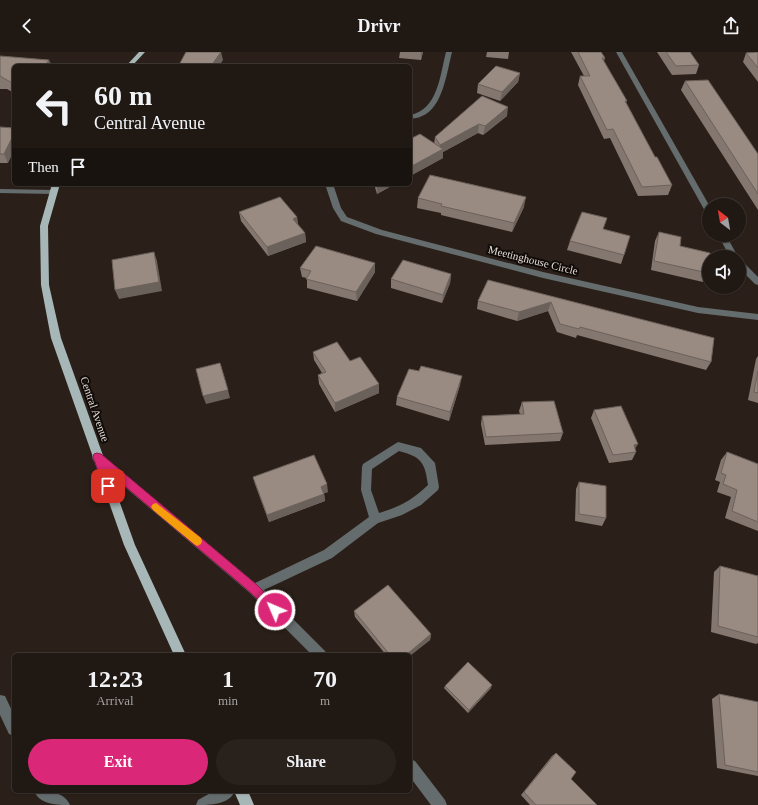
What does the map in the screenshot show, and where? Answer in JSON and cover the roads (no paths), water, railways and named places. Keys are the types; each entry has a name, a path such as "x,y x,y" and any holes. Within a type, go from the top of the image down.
{"main road":[{"path":"131,64 142,52"},
{"name":"Central Avenue","path":"55,188 44,226 44,285 56,338 97,457 130,545 179,653"},
{"path":"242,793 247,805"}],"street":[{"path":"412,116 422,114 432,107 438,94 449,52"},
{"path":"619,52 702,199"},
{"name":"Meetinghouse Circle","path":"330,186 337,208 344,219 379,232 543,274 698,310 758,317"},
{"path":"0,191 55,188"},
{"path":"746,270 758,282"},
{"path":"254,589 328,554 375,519 398,512 417,502 434,487 431,466 417,451 398,446 367,467 366,490 375,519"},
{"path":"97,457 254,589 319,653"},
{"path":"0,701 12,725"},
{"path":"412,769 440,805"},
{"path":"44,793 63,805"},
{"path":"203,805 224,793"}]}
